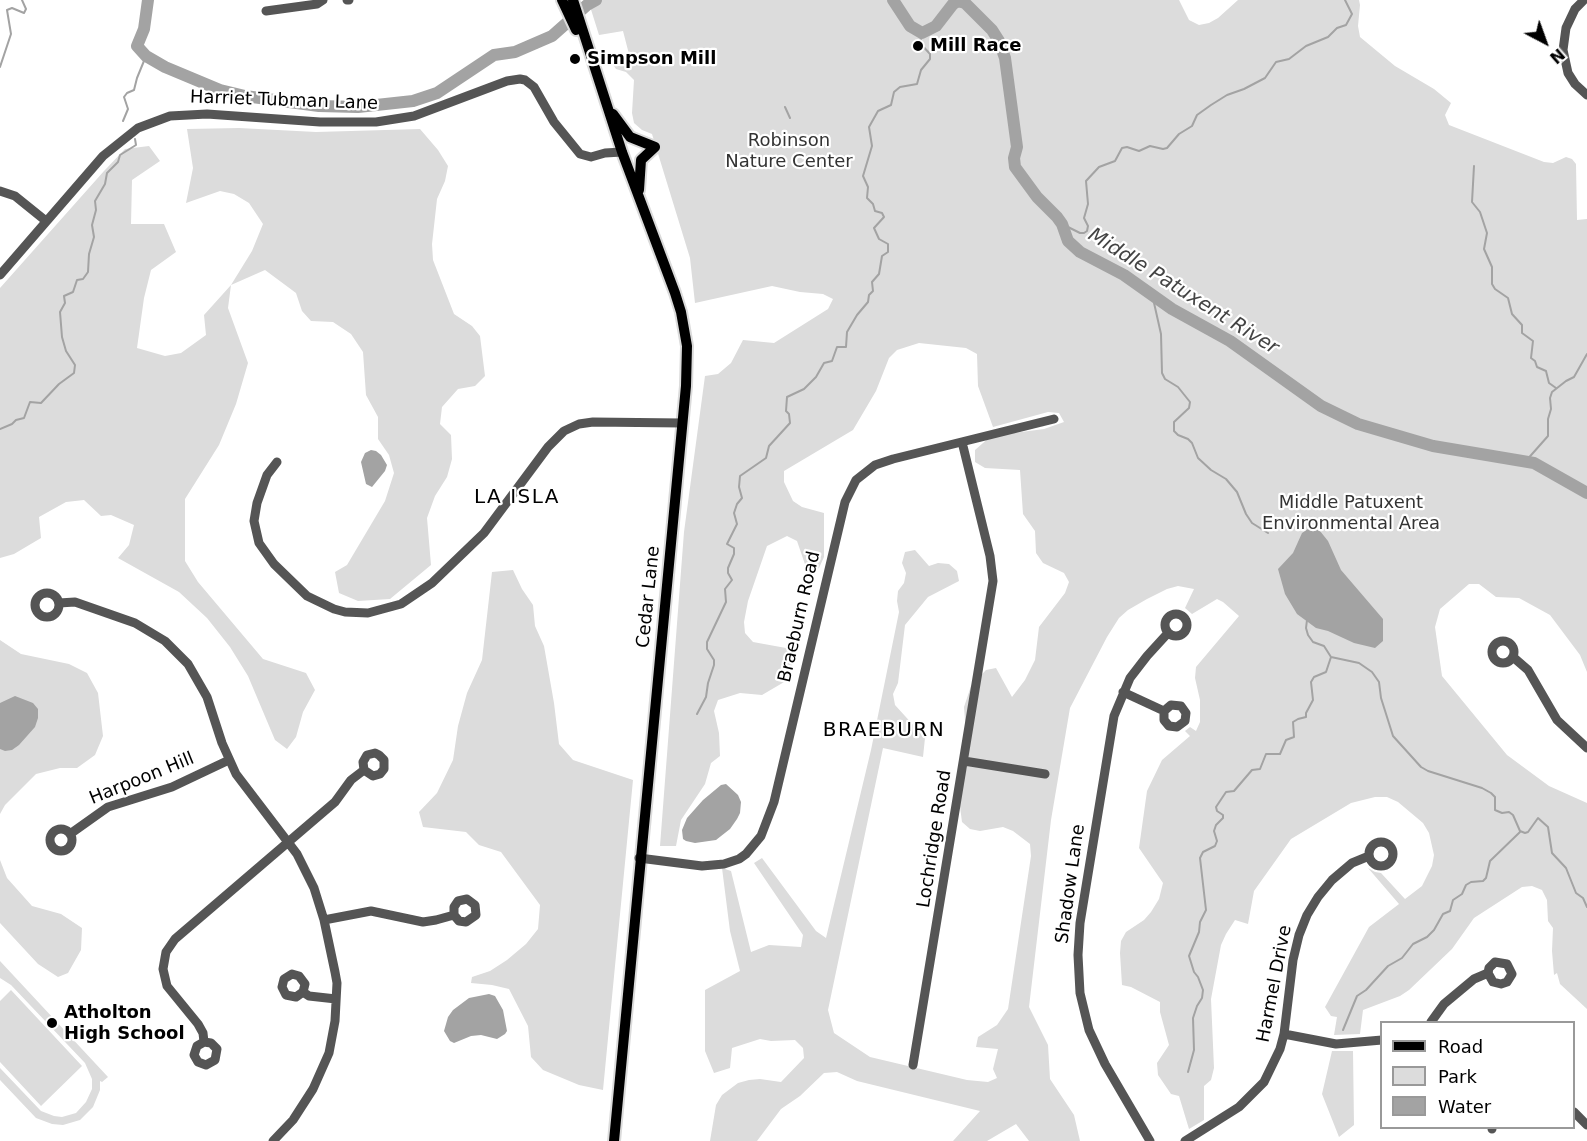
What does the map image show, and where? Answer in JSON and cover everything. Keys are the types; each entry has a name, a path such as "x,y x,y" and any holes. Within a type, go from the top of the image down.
{"main road":[{"name":"Cedar Lane","path":"562,0 594,71"},
{"name":"Cedar Lane","path":"573,0 622,152 675,293 685,330 687,365 614,1141"},
{"path":"606,104 630,137 656,147 641,160 639,196"}],"street":[{"path":"266,11 316,4 323,0"},
{"path":"1584,0 1575,9 1566,28 1563,50 1568,73 1575,84 1587,95"},
{"name":"Harriet Tubman Lane","path":"0,275 86,174 116,144 146,124 179,115 207,114 320,122 376,122 414,116 507,81 520,79 534,87 554,122 580,154 591,158 604,153 622,152"},
{"path":"0,191 15,196 46,221"},
{"name":"Braeburn Road","path":"639,858 714,866 739,859 757,843 774,802 847,494 856,480 875,465 892,459 1054,419"},
{"path":"277,462 267,475 257,503 254,521 259,543 274,564 297,588 315,601 345,612 379,612 403,603 419,593 484,533 548,447 564,432 579,424 593,422 682,423"},
{"name":"Lochridge Road","path":"914,1065 993,581 990,556 962,442"},
{"path":"59,603 75,602 135,623 156,635 188,664 201,683 229,760 251,796 289,842 309,877 324,920 335,972 336,999 332,1036 322,1070 303,1106 273,1141"},
{"name":"Shadow Lane","path":"1150,1141 1105,1064 1089,1030 1080,993 1078,964 1080,923 1114,716 1123,692 1138,667 1168,633"},
{"path":"1513,657 1528,670 1557,720 1587,748"},
{"path":"1123,692 1164,711"},
{"name":"Harpoon Hill","path":"70,834 108,807 172,787 229,760"},
{"path":"964,761 1045,774"},
{"path":"204,1042 198,1024 167,986 163,969 166,952 175,939 335,802 351,780 364,770"},
{"name":"Harmel Drive","path":"1185,1141 1229,1115 1251,1097 1271,1072 1284,1034 1293,960 1307,915 1332,880 1352,863 1369,855"},
{"path":"324,920 372,911 416,921 436,920 454,915"},
{"path":"1432,1021 1444,1004 1474,980 1488,973"},
{"path":"303,992 316,998 336,999"},
{"path":"1284,1034 1336,1044 1380,1041"},
{"path":"1587,1109 1576,1114 1587,1125"}],"green space":[{"path":"588,0 1179,0 1189,20 1199,25 1218,18 1238,0 1359,0 1360,37 1395,66 1434,89 1451,103 1445,115 1449,125 1544,162 1553,163 1566,157 1572,159 1576,164 1577,220 1587,219 1587,672 1580,655 1550,615 1519,598 1496,597 1479,584 1469,584 1440,609 1435,627 1442,676 1507,755 1549,786 1587,803 1587,1009 1560,984 1557,973 1554,975 1553,928 1548,921 1547,900 1542,890 1532,886 1522,887 1474,918 1452,949 1409,990 1400,996 1363,1010 1360,1034 1334,1035 1337,1017 1331,1016 1325,1007 1369,927 1399,904 1368,868 1381,873 1405,899 1422,886 1432,866 1434,855 1429,833 1423,823 1398,802 1387,797 1375,797 1351,803 1291,839 1254,891 1248,924 1235,920 1226,934 1221,945 1211,999 1214,1068 1211,1080 1204,1086 1204,1120 1189,1129 1179,1096 1171,1094 1158,1075 1157,1063 1169,1045 1160,1012 1160,1002 1131,987 1122,985 1120,953 1121,941 1126,932 1144,920 1151,912 1159,899 1163,883 1139,848 1147,791 1162,760 1190,736 1185,731 1190,727 1196,731 1200,722 1200,700 1195,678 1196,667 1239,616 1217,599 1192,614 1185,608 1194,589 1178,586 1147,599 1119,618 1070,708 1051,820 1029,1007 1048,1045 1050,1079 1074,1115 1080,1141 1029,1141 1016,1124 987,1141 953,1141 980,1111 857,1081 837,1072 824,1073 800,1096 781,1109 757,1141 710,1141 716,1105 722,1095 738,1083 749,1080 781,1082 804,1058 803,1048 795,1040 760,1039 732,1048 730,1068 714,1073 705,1051 705,990 740,971 730,931 722,868 731,871 751,952 769,945 801,947 803,935 754,863 762,858 816,931 826,938 871,750 899,612 898,591 904,583 906,573 902,563 905,552 915,550 929,566 938,563 949,564 957,571 959,581 928,597 905,625 898,683 893,694 895,705 925,738 923,757 883,748 828,1010 834,1033 870,1057 967,1080 988,1082 997,1078 993,1069 998,1049 976,1047 978,1037 997,1025 1008,1009 1031,856 1030,844 1013,831 1003,827 980,831 970,829 962,822 959,799 968,762 964,707 971,686 986,670 996,668 1012,697 1025,680 1035,660 1039,627 1065,593 1069,582 1064,573 1043,563 1036,553 1035,531 1023,514 1020,470 985,468 975,462 975,450 991,436 1044,429 1064,422 1059,413 1048,412 993,427 978,386 977,354 966,348 919,343 897,350 889,358 876,391 853,430 784,471 784,482 793,501 802,507 824,513 824,557 819,568 808,573 797,541 787,536 767,546 748,601 744,622 745,633 753,642 786,648 793,657 791,678 762,695 740,693 718,700 714,711 719,733 720,756 711,763 705,784 681,820 676,846 660,846 684,532 705,376 718,374 731,363 743,340 774,343 828,309 833,299 823,294 772,286 695,303 690,258 652,134 642,130 634,123 632,113 634,80 626,72 616,69 609,59 630,58 623,31 599,35"},
{"path":"239,128 316,132 420,129 448,166 445,181 437,199 432,244 433,260 454,314 472,326 480,336 485,376 475,386 458,389 442,407 440,424 451,435 452,459 447,477 435,496 427,518 431,565 390,599 358,601 339,593 335,572 347,565 385,501 394,473 389,455 378,439 378,417 366,395 363,352 351,334 333,322 311,321 302,311 296,293 265,270 231,285 252,251 263,224 249,203 234,194 220,191 186,203 193,168 187,129"},
{"path":"149,146 160,161 132,180 131,224 164,224 176,252 151,270 144,298 137,348 165,356 181,353 206,335 204,315 231,285 228,308 248,363 236,404 219,445 185,499 185,561 198,582 263,659 306,673 315,690 303,712 296,737 287,749 275,740 248,676 230,647 207,618 179,592 118,558 129,545 134,525 111,515 101,516 84,500 66,502 39,517 41,538 14,554 0,558 0,288 125,149"},
{"path":"513,570 533,605 535,626 544,646 559,744 573,760 633,780 603,1090 579,1085 543,1070 531,1057 528,1026 509,989 471,983 472,977 490,971 526,944 538,929 540,905 501,852 479,845 466,832 423,827 419,812 437,793 453,760 458,726 467,693 482,660 492,572"},
{"path":"0,640 21,654 69,664 87,673 98,693 103,736 95,755 77,768 60,768 36,774 5,805 0,814"},
{"path":"0,860 7,878 32,906 61,914 82,928 81,950 68,973 58,977 38,964 0,923"},
{"path":"0,961 108,1077 100,1081 100,1090 93,1107 80,1120 63,1125 36,1118 0,1080 0,1068 41,1111 62,1117 76,1113 86,1102 92,1089 92,1079 85,1063 11,985 0,978"},
{"path":"11,990 82,1066 41,1106 0,1062 0,1001"},
{"path":"1332,1051 1353,1051 1354,1125 1339,1137 1322,1094"}],"water":[{"path":"371,450 381,455 387,465 372,487 366,484 361,462 365,453"},
{"path":"1311,527 1320,531 1328,541 1341,570 1383,619 1383,641 1375,648 1354,643 1316,628 1297,614 1285,594 1278,569 1293,553 1302,533"},
{"path":"15,696 33,703 38,709 38,718 35,727 19,745 12,750 5,751 0,749 0,703"},
{"path":"726,784 738,795 741,802 740,813 730,829 716,840 695,843 683,839 682,830 687,818 703,800 721,785"},
{"path":"489,994 495,996 503,1010 507,1031 505,1034 497,1039 481,1035 471,1036 454,1043 450,1041 444,1031 448,1017 453,1010 469,998"}],"waterway":[{"path":"0,67 11,34 7,10 12,8 24,13 26,9 22,0"},
{"name":"Middle Patuxent River","path":"148,0 144,29 137,46 146,56 165,67 220,90 245,96 319,106 358,107 413,101 437,93 494,55 515,52 552,36 587,5 596,0"},
{"name":"Middle Patuxent River","path":"893,0 910,26 922,33 936,26 958,1 965,3 992,30 1005,58 1017,147 1014,158 1015,167 1037,197 1057,217 1068,241 1080,252 1124,275 1172,309 1230,341 1321,406 1358,424 1433,446 1534,463 1587,493"},
{"path":"1062,224 1080,233 1087,231 1088,226 1084,218 1088,204 1086,181 1099,167 1115,161 1122,148 1127,147 1139,151 1150,146 1167,148 1179,134 1192,126 1197,115 1211,105 1265,78 1276,62 1289,59 1306,46 1328,37 1337,28 1346,25 1352,14 1345,0"},
{"path":"697,714 706,697 714,665 714,660 707,649 707,642 726,602 725,589 732,580 728,568 734,548 727,544 737,524 734,513 742,498 739,487 740,476 766,458 769,446 790,423 789,414 786,411 787,397 804,389 816,377 824,363 832,361 837,347 846,347 847,332 868,302 869,295 873,291 872,282 879,274 882,256 888,252 888,244 879,239 874,228 884,217 882,213 875,211 873,204 867,198 868,187 863,176 872,146 869,127 878,111 891,105 894,92 900,87 917,84 921,70 930,59 930,54 920,43 922,33"},
{"path":"123,121 128,109 124,97 134,90 146,56"},
{"path":"785,107 790,118"},
{"path":"0,429 24,418 30,402 41,403 59,384 74,373 75,365 66,351 62,337 60,312 65,303 64,296 73,292 77,280 83,279 88,272 89,254 94,237 92,225 96,210 95,201 105,184 107,173 118,162 120,155 136,145 135,139"},
{"path":"1474,166 1472,202 1480,212 1487,233 1484,249 1492,267 1492,284 1508,298 1512,314 1522,325 1522,333 1533,341 1531,358 1537,367 1546,371 1549,383 1556,388"},
{"path":"1152,294 1161,334 1162,373 1165,379 1178,387 1190,402 1189,408 1174,422 1174,431 1188,439 1198,458 1211,470 1226,479 1237,492 1252,523 1268,533"},
{"path":"1525,462 1548,436 1552,392 1574,377 1587,354"},
{"path":"1307,620 1308,635 1313,642 1324,646 1331,657 1359,663 1372,672 1379,682 1381,698 1393,736 1421,767 1491,793 1495,797 1495,810 1502,813 1509,812 1513,815 1520,831 1528,832 1538,818 1548,827 1552,853 1566,868 1576,893 1583,898 1587,907"},
{"path":"1188,1072 1194,1050 1193,1018 1203,990 1189,956 1206,910 1200,858 1203,852 1215,846 1217,841 1214,831 1223,818 1216,807 1226,792 1234,791 1252,770 1260,769 1266,754 1280,754 1286,740 1294,737 1293,722 1306,717 1313,700 1311,682 1314,677 1326,672 1331,657"},
{"path":"1343,1030 1357,996 1366,990 1388,966 1402,958 1413,944 1427,937 1434,930 1443,914 1450,911 1453,900 1462,894 1466,885 1483,881 1486,878 1490,861 1520,832"}],"place":[{"name":"Mill Race","path":"918,46"},
{"name":"Simpson Mill","path":"575,59"},
{"name":"Atholton High School","path":"52,1023"}],"district":[{"name":"LA ISLA","path":"517,498"},
{"name":"BRAEBURN","path":"884,731"}],"park label":[{"name":"Robinson Nature Center","path":"789,151"},
{"name":"Middle Patuxent Environmental Area","path":"1351,513"}]}
